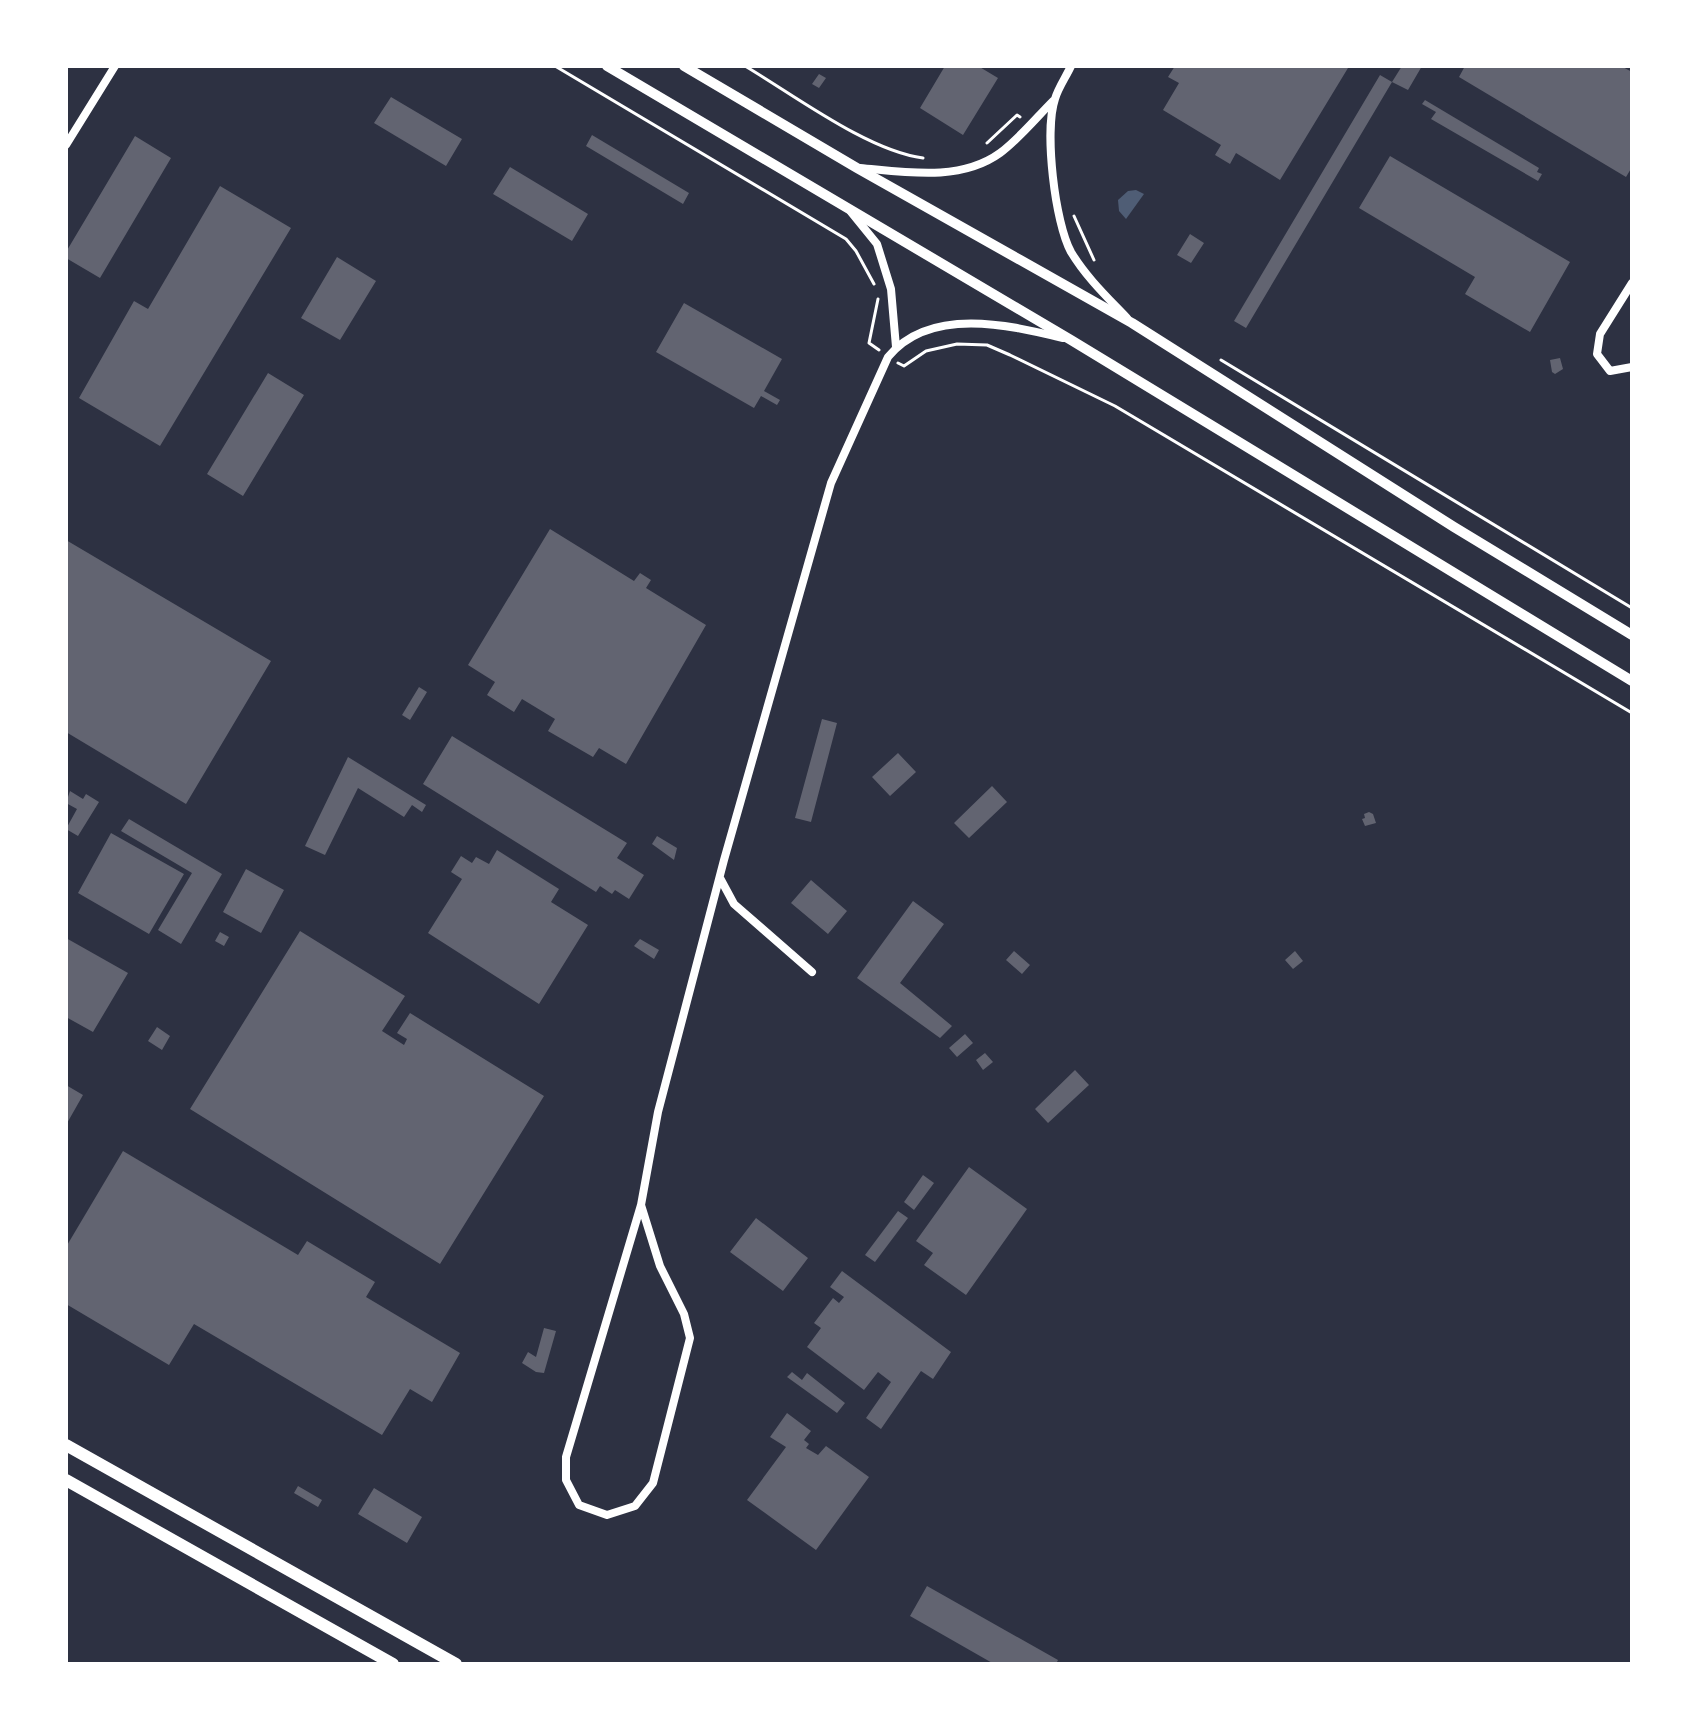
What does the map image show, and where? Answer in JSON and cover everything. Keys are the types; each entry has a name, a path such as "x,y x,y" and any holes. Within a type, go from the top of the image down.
{"highway":[{"path":"66,1445 456,1664"},
{"path":"66,1480 393,1664"}],"street":[{"path":"66,145 115,66"},
{"path":"607,66 1071,340 1632,681"},
{"path":"684,66 1132,323 1454,527 1632,635"},
{"path":"1071,66 1054,101 1050,135 1061,219 1070,249 1095,285 1132,323"},
{"path":"857,168 911,173 970,168 999,154 1054,101"},
{"path":"848,208 877,244 891,289 896,347"},
{"path":"1632,283 1600,334 1597,354 1610,371 1632,367"},
{"path":"641,1205 660,1266 684,1314 690,1338 653,1483 635,1506 607,1515 579,1505 566,1480 566,1457 641,1205 658,1112 831,483 888,357 896,347 918,332 958,325 1005,324 1071,340"},
{"path":"720,878 734,904 812,972"}],"path":[{"path":"555,66 846,239 876,288 878,298 869,343 888,357 904,366 926,351 957,344 987,345 1010,355 1115,406 1632,713"},
{"path":"745,66 868,140 898,154 931,158"},
{"path":"983,147 1017,115 1032,122"},
{"path":"1071,208 1100,268"},
{"path":"1220,360 1632,608"}],"water":[{"path":"1136,190 1144,194 1126,219 1119,211 1118,200 1128,191"}],"building":[{"path":"945,66 978,66 998,78 963,135 920,108"},
{"path":"1175,66 1348,68 1280,180 1236,153 1230,164 1215,155 1221,145 1163,110 1179,83 1168,77"},
{"path":"1402,66 1422,66 1408,90 1392,82"},
{"path":"1465,66 1621,66 1632,72 1632,167 1626,177 1459,77"},
{"path":"819,74 826,78 819,88 812,84"},
{"path":"1380,75 1392,82 1246,328 1234,321"},
{"path":"391,97 462,139 446,166 374,123"},
{"path":"1425,100 1539,168 1537,172 1542,174 1538,181 1431,119 1436,112 1422,104"},
{"path":"592,135 689,193 683,204 586,146"},
{"path":"135,136 171,158 100,278 66,258 66,252"},
{"path":"1390,156 1570,262 1530,332 1465,294 1475,277 1359,208"},
{"path":"510,167 588,214 572,241 493,194"},
{"path":"220,186 291,228 160,446 79,398 134,301 148,309"},
{"path":"1190,234 1204,243 1191,263 1177,255"},
{"path":"337,257 376,281 340,340 301,318"},
{"path":"684,303 782,359 764,391 780,400 777,405 761,396 754,408 656,352"},
{"path":"1560,358 1563,369 1555,374 1550,360"},
{"path":"268,373 304,395 243,496 207,474"},
{"path":"550,529 634,581 640,573 651,580 646,588 706,625 626,764 599,748 593,757 548,731 555,719 522,699 514,712 487,695 495,682 468,665"},
{"path":"66,540 271,661 186,804 66,732"},
{"path":"419,687 427,692 410,720 402,715"},
{"path":"822,719 837,723 811,822 795,818"},
{"path":"452,736 627,843 617,858 644,875 629,899 615,890 612,894 600,886 596,892 423,784"},
{"path":"898,753 916,772 890,796 872,777"},
{"path":"348,757 426,805 422,812 412,805 404,817 358,788 325,855 305,846"},
{"path":"992,786 1007,802 969,838 954,823"},
{"path":"70,791 83,799 86,794 99,802 78,836 66,829 77,809 66,803"},
{"path":"1369,812 1376,823 1365,826 1362,819"},
{"path":"129,819 222,874 181,944 158,930 192,873 121,831"},
{"path":"111,833 184,874 149,934 78,893"},
{"path":"657,836 677,848 674,860 652,844"},
{"path":"497,850 559,889 551,902 588,925 539,1004 428,933 462,879 451,872 461,856 472,863 476,857 489,864"},
{"path":"246,869 284,890 261,933 223,912"},
{"path":"811,880 847,911 828,934 791,903"},
{"path":"913,901 944,924 900,983 952,1026 940,1038 857,978"},
{"path":"300,931 405,996 382,1031 404,1045 407,1039 397,1033 410,1013 544,1096 440,1264 190,1109"},
{"path":"220,932 229,937 224,946 215,941"},
{"path":"66,938 128,973 93,1032 66,1017"},
{"path":"640,939 659,950 654,959 634,946"},
{"path":"1014,951 1030,965 1022,974 1006,960"},
{"path":"1295,951 1303,961 1293,969 1285,960"},
{"path":"157,1027 170,1036 162,1050 148,1041"},
{"path":"965,1034 973,1043 957,1057 949,1048"},
{"path":"985,1053 993,1062 983,1070 976,1060"},
{"path":"1075,1070 1089,1085 1048,1123 1035,1109"},
{"path":"66,1085 83,1095 66,1125"},
{"path":"123,1151 298,1255 307,1241 375,1282 366,1297 460,1353 432,1402 410,1389 382,1435 194,1324 169,1365 66,1304 66,1247"},
{"path":"969,1167 1027,1209 966,1295 924,1265 933,1253 916,1241"},
{"path":"923,1175 934,1183 914,1210 904,1202"},
{"path":"898,1211 908,1218 875,1262 865,1255"},
{"path":"756,1218 808,1258 783,1291 730,1252"},
{"path":"842,1271 951,1352 933,1379 921,1371 881,1429 866,1418 891,1382 878,1372 864,1390 807,1347 821,1328 814,1323 833,1298 839,1303 844,1297 830,1287"},
{"path":"544,1328 556,1331 544,1373 536,1372 522,1363 528,1352 536,1357"},
{"path":"792,1372 802,1380 807,1373 845,1403 837,1413 787,1377"},
{"path":"787,1413 811,1431 804,1440 809,1444 806,1448 818,1455 826,1446 869,1477 816,1550 747,1500 786,1447 770,1437"},
{"path":"298,1486 322,1500 318,1507 294,1493"},
{"path":"374,1488 422,1517 407,1543 358,1514"},
{"path":"927,1586 1058,1660 1056,1664 994,1664 910,1616"}]}
